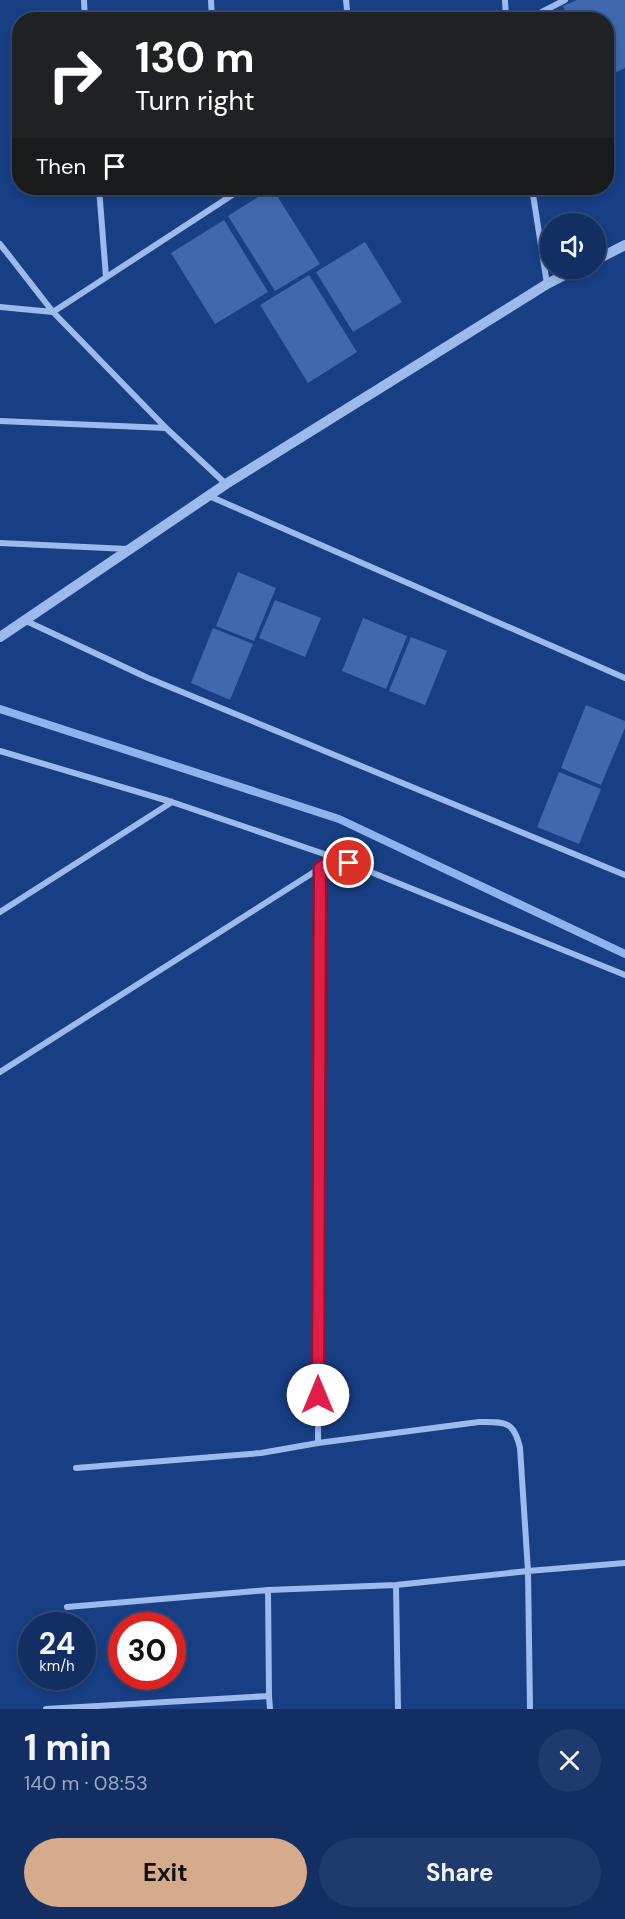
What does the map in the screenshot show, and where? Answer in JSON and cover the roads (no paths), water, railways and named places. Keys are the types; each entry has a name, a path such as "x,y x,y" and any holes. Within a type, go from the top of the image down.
{"street":[{"path":"542,12 565,0"},
{"path":"100,195 106,277"},
{"path":"226,195 226,199"},
{"path":"0,307 53,312 232,195"},
{"path":"533,195 547,284"},
{"path":"0,244 53,312 166,429 226,484"},
{"path":"606,255 625,245"},
{"path":"0,637 226,484 557,279"},
{"path":"0,421 166,429"},
{"path":"209,496 625,678"},
{"path":"0,543 132,549"},
{"path":"24,620 148,678 625,875"},
{"path":"0,751 172,802 336,858 625,975"},
{"path":"0,912 172,802"},
{"path":"0,1072 336,858"},
{"path":"318,1443 320,868"},
{"path":"76,1468 261,1453 318,1443 479,1422 501,1422 511,1427 517,1434 520,1448 528,1571 530,1709"},
{"path":"67,1607 268,1590 396,1585 625,1563"},
{"path":"396,1585 398,1709"},
{"path":"268,1590 270,1709"},
{"path":"46,1709 269,1696"}],"waterway":[{"path":"0,709 339,819 625,954"}]}
